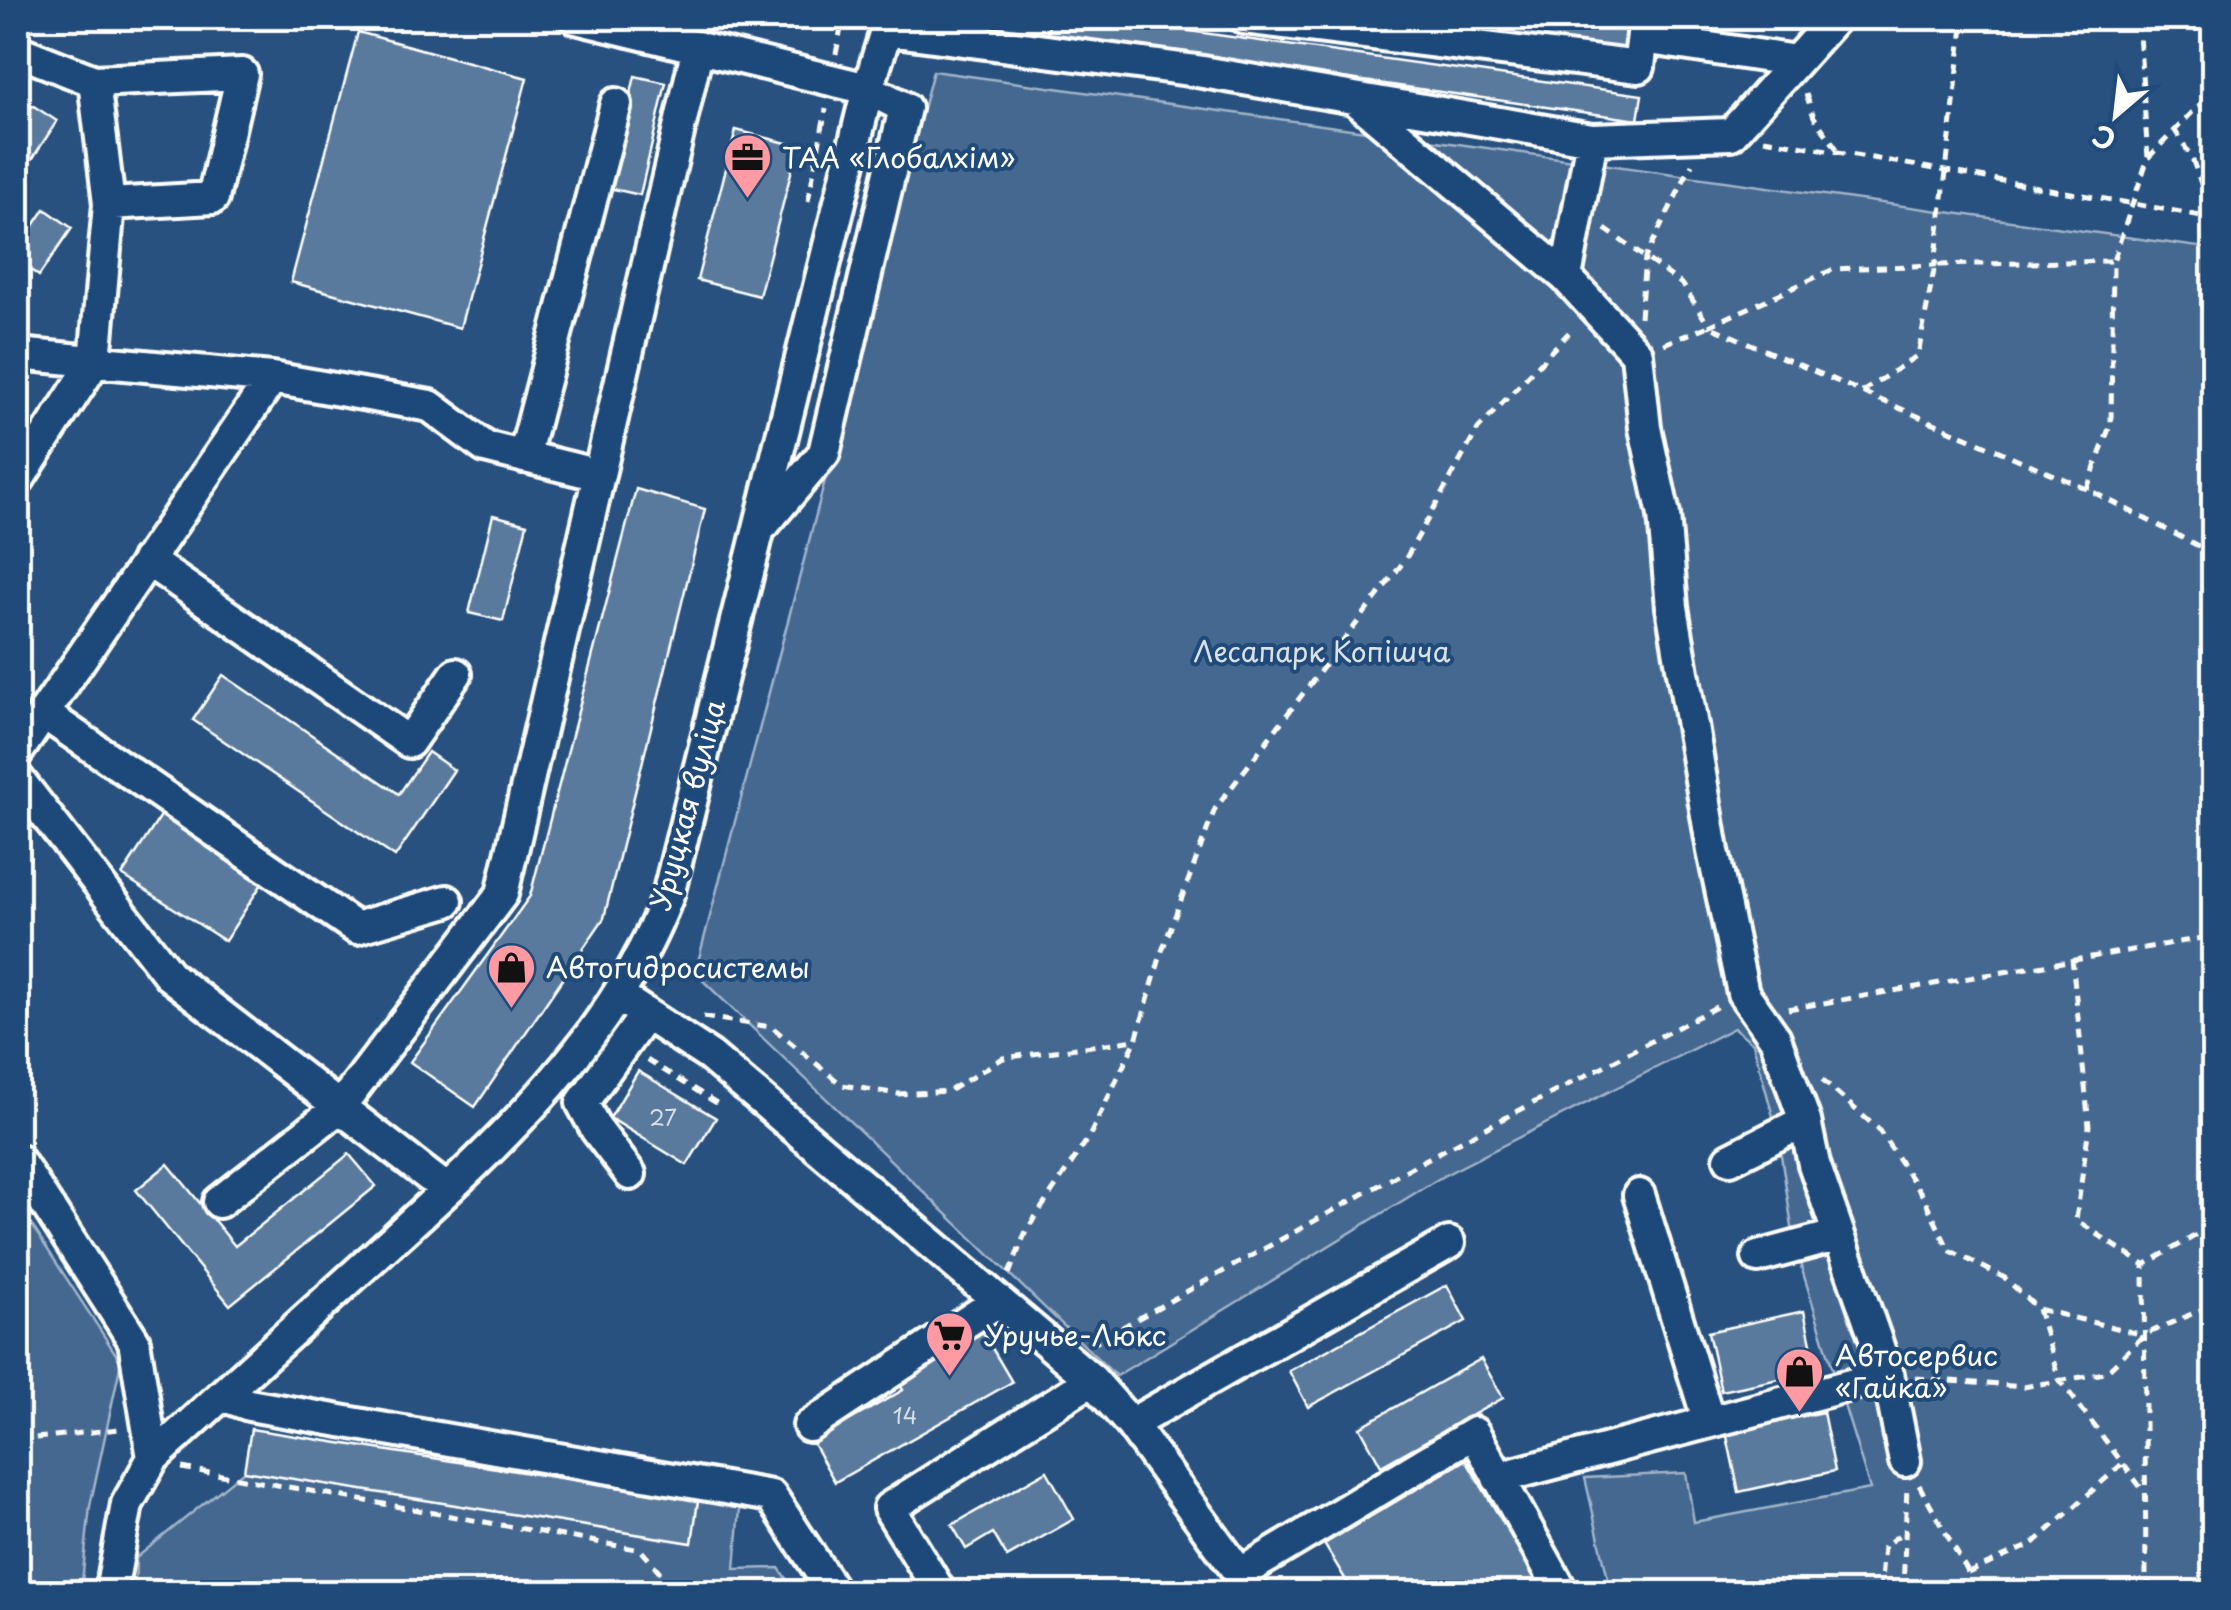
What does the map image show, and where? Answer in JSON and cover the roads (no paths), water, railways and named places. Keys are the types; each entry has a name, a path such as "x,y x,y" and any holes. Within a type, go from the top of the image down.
{"street":[{"path":"576,18 868,88 905,108 824,453 758,530"},
{"path":"1244,18 1639,67 1644,28 1796,61"},
{"path":"889,24 975,29 1592,139 1719,134 1835,18"},
{"name":"Уруцкая вуліца","path":"111,1592 127,1504 153,1458 446,1190 578,1056 620,997 650,942 668,894 868,88 889,24"},
{"path":"219,1202 340,1107 502,894 698,47"},
{"path":"18,50 94,81 242,74 212,198 109,204"},
{"path":"18,480 94,361 109,204 94,81"},
{"path":"1354,98 1566,277 1637,354 1645,428 1664,515 1672,608 1752,1004 1806,1121 1814,1164 1888,1375 1906,1462"},
{"path":"524,456 616,104"},
{"path":"1566,277 1592,139"},
{"path":"18,354 272,378 430,406 486,448 599,475"},
{"path":"18,752 272,378"},
{"path":"148,560 409,742 456,674"},
{"path":"44,713 356,928 447,901"},
{"path":"18,779 170,976 446,1190"},
{"path":"620,997 710,1056 1092,1380 1131,1424 1247,1583 1474,1433 1562,1592"},
{"path":"630,1174 596,1129 582,1102 646,1014"},
{"path":"1730,1159 1806,1121"},
{"path":"18,1160 134,1341 153,1458"},
{"path":"1639,1196 1709,1422"},
{"path":"1758,1258 1839,1235"},
{"path":"1131,1424 1449,1243"},
{"path":"808,1426 998,1300"},
{"path":"1498,1478 1888,1375"},
{"path":"940,1592 889,1508 1092,1380"},
{"path":"222,1396 249,1405 771,1496 834,1592"}],"place":[{"name":"ТАА «Глобалхім»","path":"747,200"},
{"name":"Автогидросистемы","path":"511,1010"},
{"name":"Уручье-Люкс","path":"949,1378"},
{"name":"Автосервис «Гайка»","path":"1800,1414"}],"park label":[{"name":"Лесапарк Копішча","path":"1322,652"}]}
